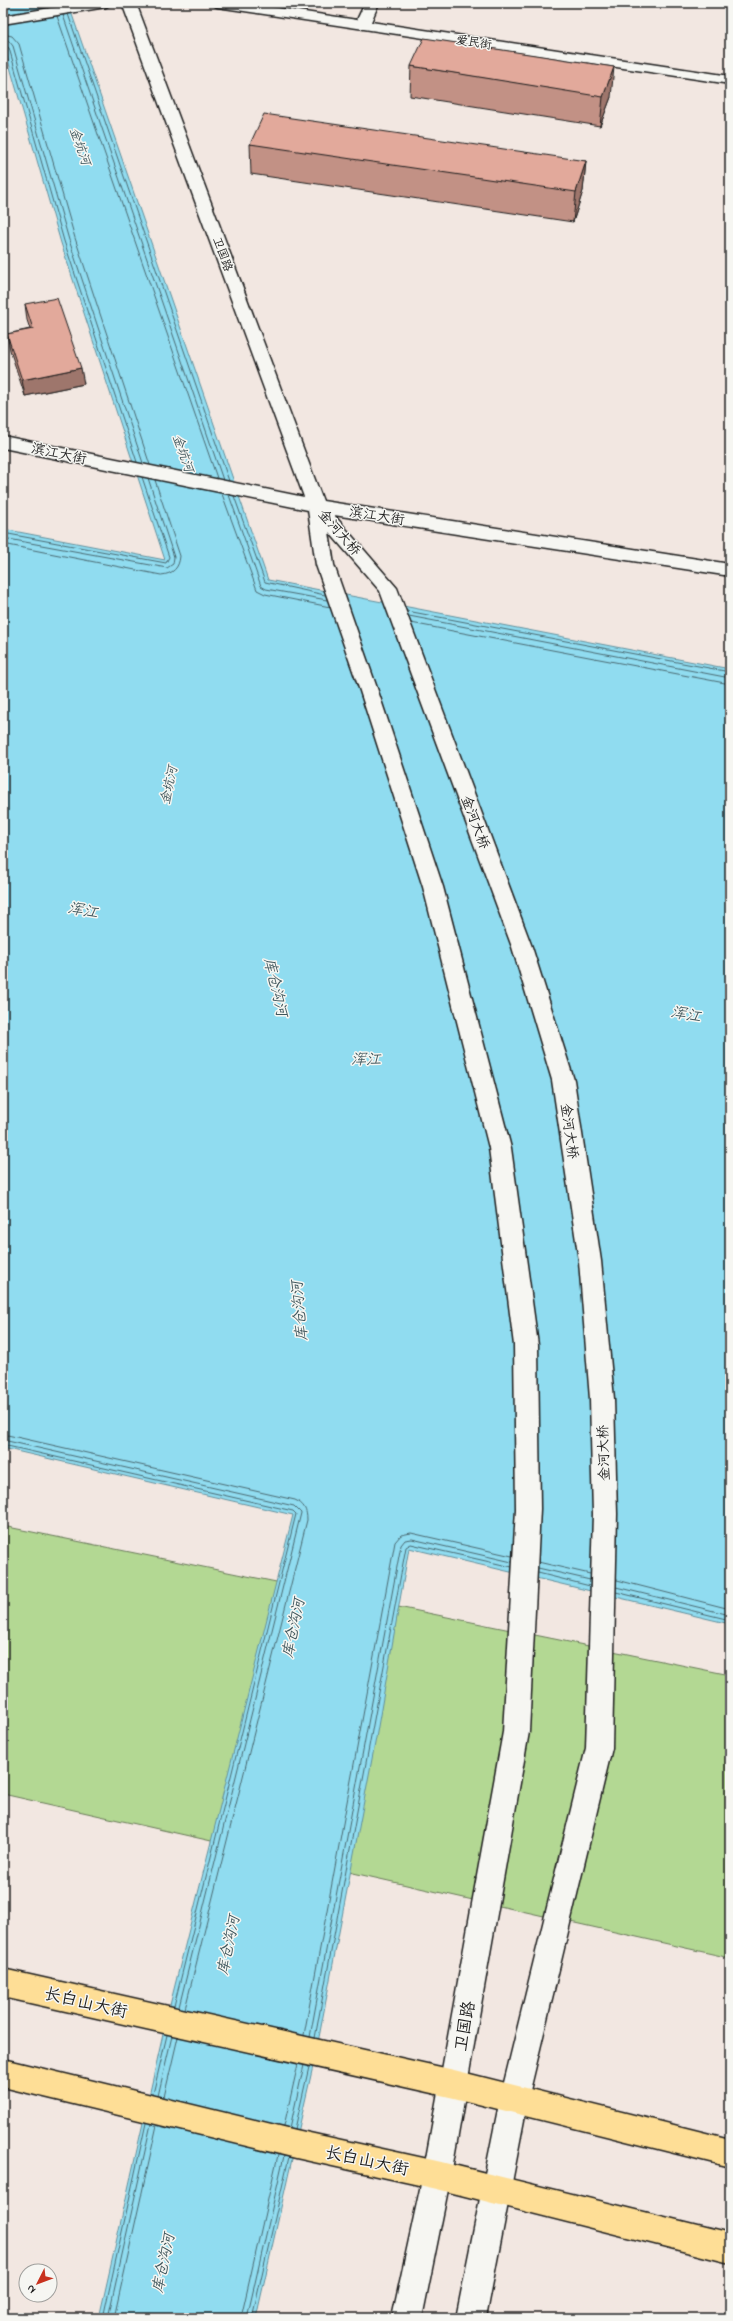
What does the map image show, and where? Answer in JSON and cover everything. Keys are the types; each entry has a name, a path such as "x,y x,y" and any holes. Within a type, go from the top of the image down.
{"main road":[{"name":"长白山大街","path":"3,1983 166,2021 454,2084 730,2153"},
{"name":"长白山大街","path":"3,2073 296,2144 438,2175 730,2248"}],"street":[{"name":"卫国路","path":"129,3 316,506"},
{"name":"爱民街","path":"217,3 730,80"},
{"path":"362,25 372,3"},
{"path":"3,20 99,4"},
{"name":"滨江大街","path":"3,442 316,506 730,570"},
{"name":"金河大桥","path":"316,506 324,565 370,691 433,888 500,1148 526,1345 528,1509 516,1732"},
{"name":"金河大桥","path":"316,506 388,588 522,947 563,1080 590,1261 602,1399 605,1514 599,1748 514,2099"},
{"name":"卫国路","path":"407,2318 438,2175 516,1732"},
{"path":"471,2318 494,2190 514,2099"}],"green space":[{"path":"3,1526 730,1675 730,1958 3,1794"}],"water":[{"name":"浑江","path":"3,3 68,3 268,580 730,669 730,1624 409,1548 376,1738 316,2053 256,2318 99,2318 166,2021 293,1515 3,1448 3,529 165,560 61,243 3,43"}],"building":[{"path":"424,38 614,67 603,97 411,66"},
{"path":"264,114 586,161 576,192 250,144"},
{"path":"57,298 81,368 22,380 7,334 33,329 25,304"}],"water label":[{"name":"金坑河","path":"81,146"},
{"name":"金坑河","path":"184,453"},
{"name":"金坑河","path":"168,785"},
{"name":"库仓沟河","path":"276,987"},
{"name":"库仓沟河","path":"299,1311"},
{"name":"库仓沟河","path":"293,1628"},
{"name":"库仓沟河","path":"228,1945"},
{"name":"库仓沟河","path":"163,2263"}]}
